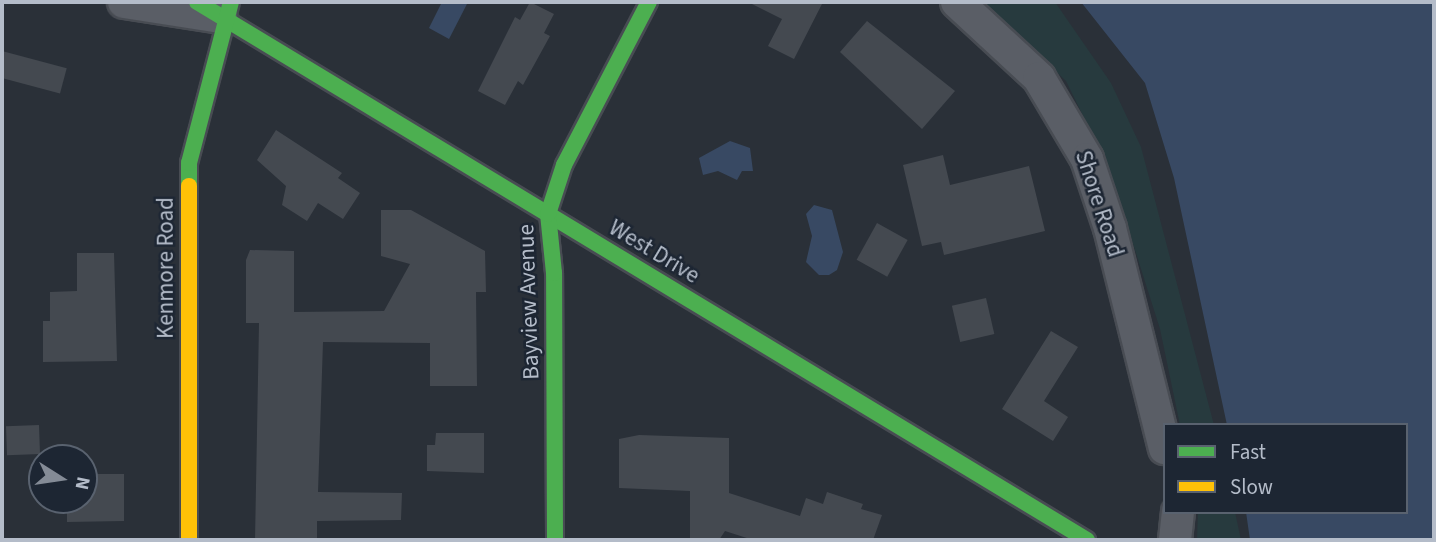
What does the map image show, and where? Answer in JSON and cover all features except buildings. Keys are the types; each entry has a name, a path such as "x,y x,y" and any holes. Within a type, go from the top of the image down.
{"street":[{"path":"124,2 217,7"},
{"name":"Bayview Avenue","path":"555,540 554,273 548,214 564,164 649,2"},
{"name":"Shore Road","path":"957,2 1039,78 1087,159 1110,228 1163,440"},
{"name":"West Drive","path":"217,7 548,214 1087,540"},
{"name":"Kenmore Road","path":"189,540 189,163 217,7"},
{"path":"1175,540 1178,514"}],"green space":[{"path":"983,2 1055,2 1111,83 1141,147 1213,423 1180,423 1160,329 1110,171 1066,81"},
{"path":"1198,514 1235,514 1241,540 1197,540"}],"water":[{"path":"442,2 468,2 449,39 429,28"},
{"path":"1081,2 1434,2 1434,540 1250,540 1246,514 1408,514 1408,423 1227,423 1174,178 1145,83"},
{"path":"730,141 750,148 753,171 742,171 737,180 718,171 703,175 699,158"},
{"path":"814,205 832,210 843,252 837,270 829,275 819,275 806,262 812,236 806,214"}],"traffic: fast":[{"path":"197,2 1087,540"},
{"path":"189,186 189,163 231,2"},
{"path":"555,540 554,273 548,214 564,165 649,2"}],"traffic: slow":[{"path":"189,186 189,540"}]}
